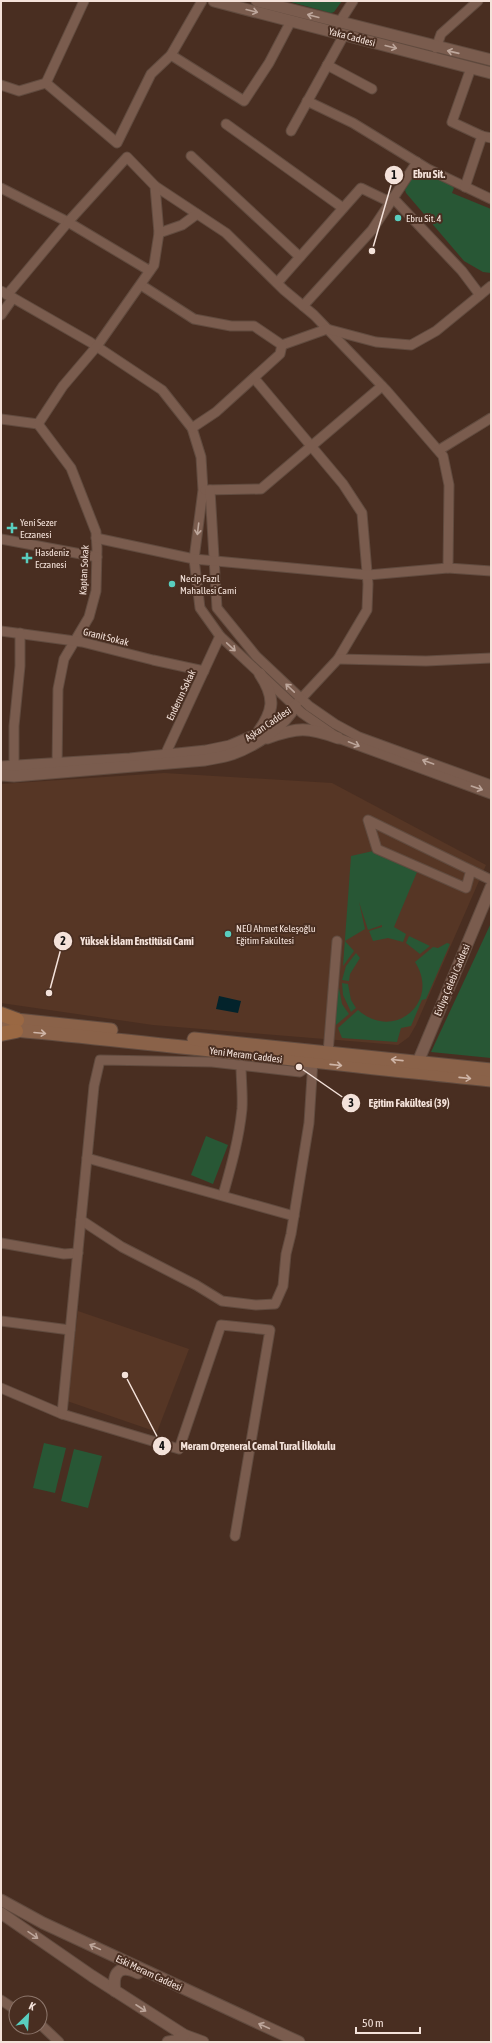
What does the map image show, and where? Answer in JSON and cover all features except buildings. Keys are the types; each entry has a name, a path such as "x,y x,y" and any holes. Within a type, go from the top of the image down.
{"main road":[{"path":"1,1014 17,1025 1,1034"},
{"name":"Yeni Meram Caddesi","path":"1,1019 17,1025 313,1057 416,1067 491,1070"},
{"name":"Yeni Meram Caddesi","path":"1,1029 17,1025"},
{"name":"Yeni Meram Caddesi","path":"313,1057 328,1053 491,1080"}],"street":[{"path":"1,85 19,91 46,83 84,1"},
{"path":"116,143 151,74 171,55 202,1"},
{"name":"Yaka Caddesi","path":"214,1 491,72"},
{"name":"Yaka Caddesi","path":"257,1 270,2 339,23 436,48 491,60"},
{"path":"339,23 353,1"},
{"path":"436,48 441,34 478,1"},
{"path":"171,55 244,101 270,63 291,21"},
{"path":"291,131 344,35"},
{"path":"327,65 372,89"},
{"path":"465,187 486,137 452,122 471,68"},
{"path":"46,83 116,143 155,186 226,232 277,283 327,329 382,386 444,456 449,485 448,568"},
{"path":"307,102 353,123 417,162 491,199"},
{"path":"226,124 343,208"},
{"path":"1,315 7,295 68,222 127,156"},
{"path":"191,156 300,257"},
{"path":"303,306 372,230 417,162"},
{"path":"1,419 38,424 63,386 96,346 141,285 154,265 159,233 155,186"},
{"path":"1,188 68,222 150,271"},
{"path":"277,283 361,188 392,200 462,271 480,295"},
{"path":"159,233 182,225 197,214"},
{"path":"141,285 194,319 231,326 254,326 282,344"},
{"path":"282,344 327,329 376,342 411,345 436,331 491,286"},
{"path":"7,295 96,346 162,390 192,428 201,457 206,490 214,561 217,608 256,656 298,702 359,737 491,785"},
{"path":"192,428 216,412 280,354 282,344"},
{"path":"254,378 343,484 362,513 368,575 367,610 338,659 298,702"},
{"path":"206,490 261,489 382,386"},
{"path":"439,450 491,418"},
{"name":"Kaptan Sokak","path":"38,424 71,468 96,532 96,591 89,617 64,659 58,689 57,768"},
{"path":"206,490 194,559 200,608 220,636 260,674 298,702 338,738"},
{"path":"96,538 194,559 368,575 448,568 491,571"},
{"path":"1,539 97,557"},
{"name":"Granit Sokak","path":"1,631 76,641 204,671"},
{"path":"14,772 14,726 20,666 20,633"},
{"name":"Enderun Sokak","path":"165,759 220,636"},
{"path":"338,659 426,661 491,658"},
{"path":"258,737 272,704 270,689 260,674"},
{"name":"Aşkan Caddesi","path":"1,775 14,772 165,759 230,746 258,737 286,710 298,702"},
{"path":"258,737 300,729 316,730 491,794"},
{"name":"Aşkan Caddesi","path":"1,768 14,772"},
{"path":"471,870 466,888 377,849 368,820 416,843 471,870 491,880"},
{"name":"Evliya Çelebi Caddesi","path":"416,1067 491,887"},
{"path":"328,1053 337,941"},
{"path":"62,1414 94,1086 100,1060 212,1062 300,1072 313,1057"},
{"path":"81,1220 122,1246 196,1285 222,1301 256,1305 275,1304 283,1286 286,1254 294,1216 309,1123 313,1057"},
{"path":"223,1195 235,1152 242,1108 241,1066"},
{"path":"87,1158 294,1216"},
{"path":"1,1243 64,1254 78,1253"},
{"path":"1,1321 70,1330"},
{"path":"1,1388 62,1414 179,1449 221,1325 270,1330 234,1536"},
{"name":"Eski Meram Caddesi","path":"1,1900 42,1923 299,2042"},
{"path":"1,1913 115,1991 184,2035 203,2042"},
{"path":"115,1991 113,1981 117,1974 122,1969 129,1969 194,2000 222,2007"},
{"path":"48,2032 59,2042"},
{"path":"168,2042 175,2041 184,2035"}],"shaded area":[{"name":"NEÜ Ahmet Keleşoğlu Eğitim Fakültesi","path":"164,773 332,783 486,865 416,1025 409,1037 398,1045 153,1025 1,1003 1,784"},
{"path":"78,1311 189,1349 157,1432 67,1401"}],"green space":[{"path":"287,1 342,1 334,12 331,13"},
{"path":"419,167 451,185 454,188 452,193 491,209 491,273 483,272 464,261 406,193 405,190"},
{"path":"373,851 417,872 394,927 406,934 403,942 388,938 373,941 369,931 382,927 382,925 368,930 359,902 365,929 345,941 354,951 343,966 351,856"},
{"path":"491,923 491,1058 431,1052"},
{"path":"409,936 430,946 420,954 406,943"},
{"path":"447,943 450,944 426,999 422,1000 411,1026 401,1028 397,1042 342,1038 338,1028 358,1010 372,1019 386,1022 399,1019 410,1013 418,1003 422,991 421,977 415,962 433,947 438,948"},
{"path":"356,953 360,958 350,974 349,981 342,980 346,966"},
{"path":"342,983 348,984 351,1000 356,1008 351,1012 343,995"},
{"path":"339,988 342,1004 349,1014 336,1025 335,1006"},
{"path":"206,1136 228,1145 213,1184 191,1175"},
{"path":"44,1443 66,1448 55,1493 33,1488"},
{"path":"74,1449 102,1456 88,1508 61,1501"}],"water":[{"path":"219,996 241,1001 238,1013 216,1009"}],"place":[{"name":"Ebru Sit. 4","path":"398,218"},
{"name":"Ebru Sit.","path":"372,251"},
{"name":"Yeni Sezer Eczanesi","path":"12,528"},
{"name":"Hasdeniz Eczanesi","path":"27,558"},
{"name":"Necip Fazıl Mahallesi Cami","path":"172,584"},
{"name":"NEÜ Ahmet Keleşoğlu Eğitim Fakültesi","path":"228,934"},
{"name":"Yüksek İslam Enstitüsü Cami","path":"49,993"},
{"name":"Eğitim Fakültesi (39)","path":"299,1067"},
{"name":"Meram Orgeneral Cemal Tural İlkokulu","path":"125,1375"}]}
